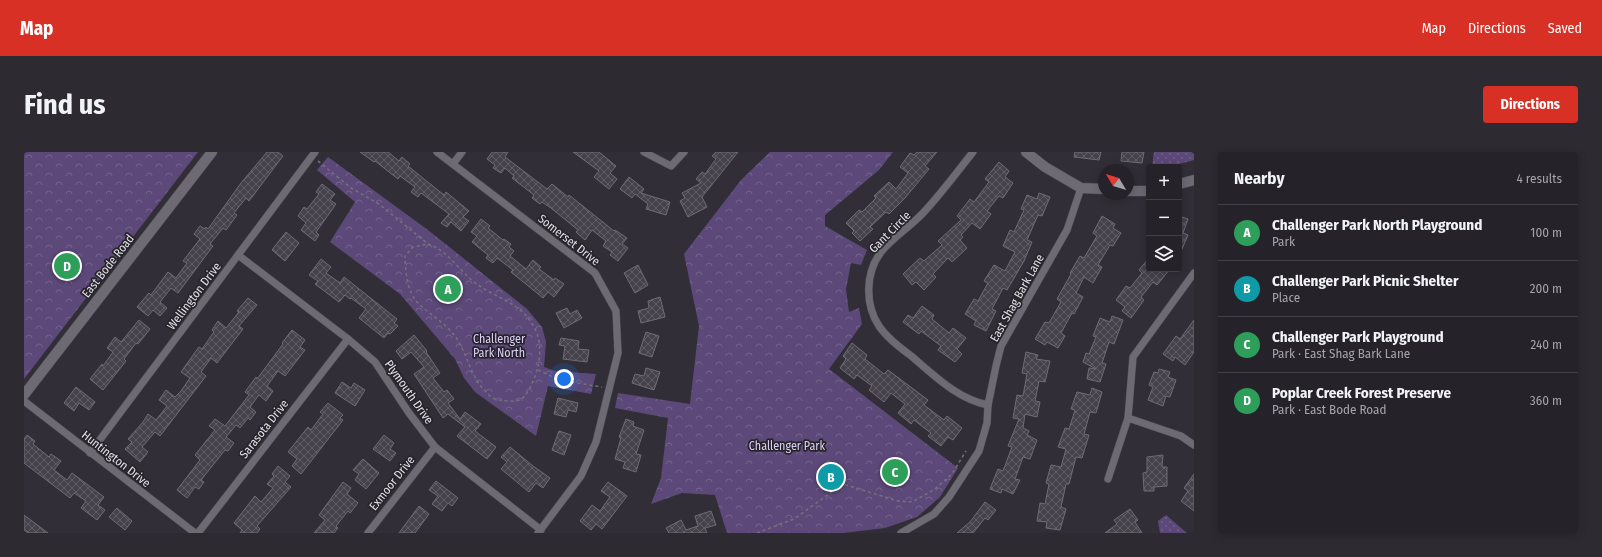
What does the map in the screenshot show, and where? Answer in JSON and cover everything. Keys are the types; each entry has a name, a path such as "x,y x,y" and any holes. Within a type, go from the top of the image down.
{"street":[{"name":"East Bode Road","path":"24,395 212,152"},
{"name":"Somerset Drive","path":"438,152 595,273 616,311 618,353 596,442 581,476 540,531"},
{"path":"453,164 462,152"},
{"path":"644,152 671,166 684,152"},
{"name":"Gant Circle","path":"973,152 923,214 882,252 875,262 868,290 870,303 879,325 897,345 956,392 974,402 988,405"},
{"path":"1026,152 1045,167 1081,188 1098,189"},
{"name":"Wellington Drive","path":"90,453 314,154"},
{"path":"1182,183 1194,180"},
{"name":"East Shag Bark Lane","path":"901,533 934,514 949,497 979,450 987,423 988,405 1001,346 1068,230 1081,188"},
{"path":"1134,191 1146,191"},
{"name":"Plymouth Drive","path":"238,255 348,339 375,362 409,413 435,447 540,531"},
{"path":"1108,479 1128,418 1133,357 1194,273"},
{"name":"Sarasota Drive","path":"197,533 348,339"},
{"name":"Huntington Drive","path":"24,401 90,453 197,533"},
{"path":"1128,418 1181,436 1194,445"},
{"name":"Exmoor Drive","path":"368,533 435,447"}],"path":[{"path":"314,154 352,188 378,204 428,244 435,246 481,287 520,309 536,330 540,355 538,370 525,397 518,401 496,400 488,394 473,374 456,338 446,325 416,301 405,266 405,256 413,247 428,244"},
{"path":"538,370 560,380 610,388"},
{"path":"835,475 843,484 898,501 912,502 935,489 952,474 966,451"},
{"path":"757,533 794,520 843,484"}],"green space":[{"path":"24,152 198,152 24,379"},
{"name":"Challenger Park","path":"770,152 893,152 879,170 825,215 825,226 867,250 861,265 851,263 846,289 849,312 859,308 862,324 829,369 958,468 940,497 917,517 885,528 843,533 727,533 715,495 682,493 651,504 661,478 668,418 615,408 618,393 690,404 699,326 684,254 741,180"},
{"path":"1154,152 1194,152 1194,160 1179,164 1152,164"},
{"name":"Challenger Park North","path":"328,157 428,230 527,309 542,327 546,342 544,367 555,371 596,374 591,394 548,386 536,436 475,392 464,378 455,359 400,294 330,242 355,202 317,170"},
{"path":"1166,515 1187,533 1160,533 1158,521"}],"building":[{"path":"267,152 278,152 283,156 249,201 246,198 234,213 237,215 226,230 223,228 210,244 213,246 178,293 171,288 160,302 167,308 160,316 153,310 148,316 137,307 149,293 151,295 168,272 176,278 187,263 183,261 200,239 194,234 200,226 208,229 241,183"},
{"path":"360,152 388,152 399,161 402,157 410,164 408,166 429,183 444,195 446,192 469,211 463,217 469,221 461,231 451,222 447,227 441,223 449,214 421,193 418,197 411,192 415,187 400,176 398,179 375,161 374,162"},
{"path":"492,152 508,152 505,157 547,189 552,184 568,197 569,195 614,231 615,230 627,238 622,244 628,248 618,261 610,255 612,252 603,246 606,241 592,230 585,240 576,232 578,230 551,208 542,202 540,204 532,198 534,195 512,178 514,176 505,168 501,173 493,168 495,165 487,159"},
{"path":"573,152 599,152 616,166 610,173 617,179 609,189 594,177 599,171"},
{"path":"716,152 738,152 702,197 707,207 688,217 680,201 685,198 682,193 701,183 696,179 702,172 705,174 716,159 712,156"},
{"path":"917,152 937,152 925,166 929,169 905,198 889,214 886,212 870,227 873,229 860,241 852,233 854,231 846,223 859,210 862,212 876,198 874,196 889,182 896,189 908,173 900,167 910,153 914,155"},
{"path":"1075,152 1101,152 1099,160 1074,157"},
{"path":"1122,152 1144,152 1142,163 1121,161"},
{"path":"999,162 1009,171 1005,177 1013,183 1003,198 999,196 987,211 991,214 980,229 972,223 961,235 963,237 960,240 967,248 952,262 948,258 933,274 936,277 924,290 916,282 912,285 903,274 920,258 924,261 942,245 938,241 961,220 957,216 970,199 974,202 989,182 985,179"},
{"path":"629,177 644,189 641,193 670,202 666,215 646,209 648,204 635,194 632,198 620,189"},
{"path":"322,184 335,194 330,200 336,204 316,232 319,235 315,241 301,230 306,223 298,216 304,207 307,209 319,194 316,192"},
{"path":"1039,193 1050,197 1042,216 1038,215 1027,240 1032,242 1024,261 1007,290 1003,288 992,309 996,311 986,331 974,325 976,321 965,314 974,299 978,301 988,283 984,281 994,265 1005,271 1015,252 1003,246 1010,230 1014,232 1024,210 1021,209 1027,195 1037,199"},
{"path":"1102,216 1115,224 1113,228 1121,233 1113,246 1110,245 1098,265 1102,267 1093,283 1084,277 1076,293 1083,297 1061,333 1065,336 1058,348 1047,342 1045,345 1035,339 1045,322 1049,323 1061,302 1057,299 1080,256 1084,258 1097,236 1093,233"},
{"path":"1182,217 1188,219 1183,233 1188,235 1182,249"},
{"path":"481,219 490,226 488,228 503,240 504,239 511,244 509,247 514,251 510,256 526,269 533,260 541,267 539,269 554,280 555,278 564,284 554,297 548,292 543,298 511,272 513,270 497,258 493,263 486,258 488,255 472,242 477,236 471,232"},
{"path":"286,232 299,243 285,261 272,250"},
{"path":"321,259 331,267 326,273 340,283 344,277 397,319 394,323 398,326 384,338 359,318 366,309 345,295 339,302 315,284 318,281 309,275"},
{"path":"1146,262 1146,272 1168,272 1157,285 1153,282 1141,297 1144,300 1131,318 1122,311 1125,307 1116,300 1126,286 1130,288 1142,273 1139,270"},
{"path":"638,265 648,285 635,293 624,273"},
{"path":"660,297 665,317 641,323 638,311 649,308 648,301"},
{"path":"248,298 257,305 239,326 243,329 217,363 211,358 201,372 206,376 160,436 155,432 142,447 148,452 140,462 125,449 132,442 128,439 148,414 156,420 167,406 159,400 166,390 175,397 181,391 190,378 181,372 196,351 199,347 202,349 214,332 212,330 218,321 226,328"},
{"path":"922,306 934,315 932,319 949,333 953,328 966,338 957,349 962,354 955,362 938,350 941,346 921,331 919,334 903,322 908,315 913,318"},
{"path":"567,308 570,314 577,310 582,318 564,328 556,313"},
{"path":"1112,316 1123,320 1114,344 1109,342 1102,363 1106,364 1100,382 1087,379 1089,368 1096,369 1083,362 1086,353 1089,354 1096,337 1093,336 1100,318 1110,322"},
{"path":"139,320 150,329 138,344 136,343 124,359 126,361 103,390 90,379 102,364 103,366 113,352 107,348 115,337 121,342"},
{"path":"1194,320 1194,352 1185,365 1175,357 1173,361 1163,354 1176,336 1180,339"},
{"path":"292,330 305,340 300,347 305,350 285,376 278,371 267,386 273,391 266,401 259,395 250,407 256,412 250,420 248,418 240,428 236,425 226,437 234,443 228,451 225,450 201,480 204,482 199,489 195,487 187,498 177,490 200,460 195,455 215,430 209,426 215,419 225,426 249,395 245,392 256,377 257,379"},
{"path":"646,332 659,336 652,357 639,353"},
{"path":"414,335 427,351 426,352 440,373 433,378 444,392 447,390 454,399 448,403 460,419 465,412 481,424 475,431 496,447 487,459 457,436 465,427 448,414 443,418 414,374 424,367 411,352 402,359 396,351"},
{"path":"561,338 579,341 578,349 589,350 587,362 563,359 565,346 559,345"},
{"path":"852,343 867,355 865,359 884,374 888,370 928,400 924,405 944,420 947,416 962,428 953,440 948,437 941,446 928,436 931,433 914,420 911,424 898,413 905,404 891,393 884,402 869,390 872,386 857,375 854,379 840,368 846,359 843,356"},
{"path":"1026,352 1038,355 1036,359 1050,361 1045,382 1039,381 1035,401 1040,402 1037,417 1025,414 1023,428 1029,431 1027,435 1037,440 1030,459 1023,457 1015,479 1020,480 1013,494 1002,489 1001,493 990,489 998,469 1003,471 1012,447 1008,446 1019,419 1013,418 1017,395 1023,396 1027,374 1022,373"},
{"path":"646,368 660,372 654,390 632,383 635,374 644,376"},
{"path":"1159,369 1170,372 1168,377 1176,380 1170,397 1166,396 1163,406 1148,400 1153,387 1149,385 1154,372 1158,373"},
{"path":"342,382 351,388 354,383 365,390 355,406 335,393"},
{"path":"76,387 95,402 89,410 79,403 74,411 64,403"},
{"path":"1092,388 1102,392 1096,413 1090,412 1084,434 1089,435 1082,458 1076,457 1069,484 1066,484 1061,507 1066,509 1060,530 1046,528 1047,522 1037,521 1040,503 1045,504 1049,484 1046,483 1051,465 1061,467 1066,449 1058,447 1065,428 1069,429 1075,410 1071,409 1077,392 1090,395"},
{"path":"558,398 578,403 576,412 568,410 566,417 554,414"},
{"path":"328,403 343,415 340,418 343,420 301,474 292,466 297,459 288,452 308,427 311,430 323,414 320,412"},
{"path":"626,419 634,422 633,426 644,430 636,454 641,455 636,472 623,468 625,462 615,459 621,438 619,437"},
{"path":"559,431 571,435 564,455 552,450"},
{"path":"27,435 35,441 33,444 49,457 51,454 61,461 54,470 67,480 72,473 104,497 98,505 105,510 97,520 81,508 86,501 74,493 70,498 24,463 24,439"},
{"path":"384,435 394,443 390,449 396,453 390,461 373,449"},
{"path":"510,447 550,478 543,488 536,483 529,492 501,469 507,462 501,457"},
{"path":"1163,455 1162,467 1167,467 1167,486 1154,487 1154,491 1144,491 1143,473 1147,472 1147,457"},
{"path":"363,459 379,473 366,489 355,480 359,474 353,470"},
{"path":"278,466 290,476 285,482 291,487 257,526 260,529 257,533 240,533 242,530 234,523 255,496 261,502 273,488 267,484 274,476 272,474"},
{"path":"1194,474 1194,511 1181,501 1188,491 1184,488"},
{"path":"436,481 458,498 452,506 448,503 442,511 432,504 438,496 429,490"},
{"path":"343,482 351,488 347,494 358,503 350,513 348,511 336,526 338,528 334,533 314,533 325,520 319,515"},
{"path":"608,482 627,496 602,529 596,524 591,530 580,521 592,505 600,511 610,497 601,491"},
{"path":"985,502 996,510 988,520 985,518 973,533 957,533 970,522"},
{"path":"419,506 429,514 415,533 399,533"},
{"path":"117,508 132,521 125,530 109,517"},
{"path":"1130,509 1138,520 1135,522 1142,533 1105,533 1117,524 1114,520"},
{"path":"711,511 716,525 705,528 707,533 669,533 666,528 681,520 686,530 698,526 695,516"},
{"path":"24,515 48,533 28,533 24,530"}],"place":[{"name":"Poplar Creek Forest Preserve","path":"67,266"},
{"name":"Challenger Park North Playground","path":"448,289"},
{"name":"Challenger Park Playground","path":"895,472"},
{"name":"Challenger Park Picnic Shelter","path":"831,477"}]}
